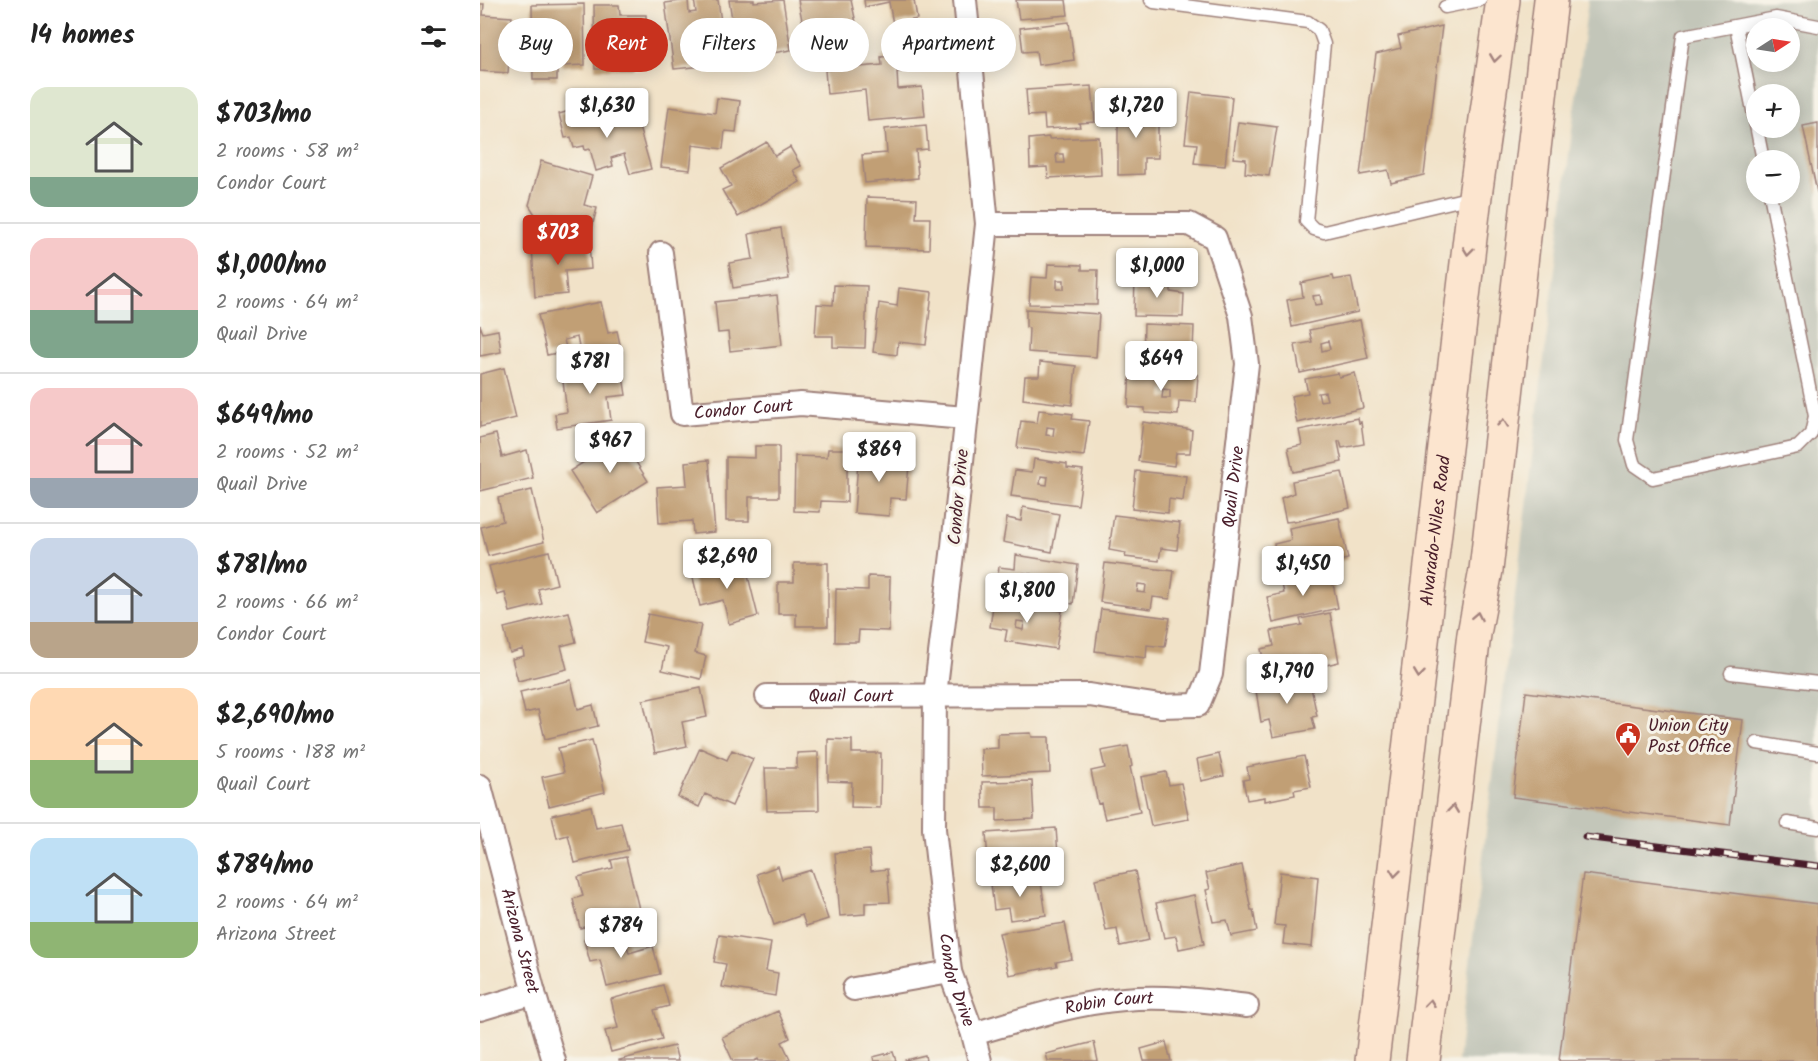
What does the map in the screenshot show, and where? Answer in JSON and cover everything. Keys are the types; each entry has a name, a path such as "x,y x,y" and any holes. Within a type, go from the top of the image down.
{"main road":[{"name":"Alvarado-Niles Road","path":"1372,1061 1475,196 1503,0"},
{"path":"1423,1061 1474,634 1486,570 1551,0"}],"street":[{"name":"Condor Drive","path":"965,0 987,224 935,695 934,828 950,972 973,1034 980,1061"},
{"name":"Quail Drive","path":"935,695 1089,694 1160,706 1198,705 1211,674 1247,364 1241,316 1215,238 1190,224 987,224"},
{"name":"Condor Court","path":"662,253 682,414 801,404 965,418"},
{"name":"Quail Court","path":"768,696 935,695"},
{"name":"Arizona Street","path":"480,786 554,1061"},
{"path":"854,990 950,972"},
{"path":"480,1009 534,993"},
{"name":"Robin Court","path":"973,1034 1058,1010 1124,999 1196,999 1247,1006"}],"lane":[{"path":"1151,0 1308,22 1319,30 1324,44 1306,220 1314,229 1324,232 1475,196"},
{"path":"1445,7 1480,0"},
{"path":"1772,204 1815,416 1811,435 1798,447 1653,478 1634,465 1627,440 1683,36 1776,18 1818,26"},
{"path":"1736,26 1761,150"},
{"path":"1731,673 1818,683"},
{"path":"1757,743 1818,753"},
{"path":"1787,824 1818,828"}],"shaded area":[{"path":"1588,0 1818,0 1818,1061 1458,1061"}],"building":[{"path":"688,0 689,13 696,12 694,0 718,0 720,18 680,18 680,68 674,69 665,3"},
{"path":"729,0 754,0 754,2 783,0 789,50 777,52 777,18 732,18"},
{"path":"798,0 851,0 855,18 802,18"},
{"path":"864,0 914,0 917,18 892,18 889,2 865,7"},
{"path":"1016,0 1066,0 1068,15 1019,19"},
{"path":"480,4 484,4 483,15 512,17 498,18 498,72 508,73 480,71"},
{"path":"584,4 585,65 573,66 573,18 532,18 532,5"},
{"path":"594,5 619,5 620,15 646,15 646,18 594,18"},
{"path":"1069,22 1074,60 1038,65 1036,51 1023,52 1020,28"},
{"path":"1442,26 1424,175 1391,183 1388,170 1360,175 1376,54 1401,48 1398,36"},
{"path":"881,65 881,72 897,72 898,89 922,87 925,116 868,121 865,90 827,94 825,72 869,72 869,66"},
{"path":"533,72 557,72 557,80 533,80"},
{"path":"1092,86 1095,122 1079,123 1080,127 1045,129 1044,115 1028,116 1026,90"},
{"path":"1191,92 1232,97 1225,166 1194,163 1197,144 1185,143"},
{"path":"717,98 740,101 736,132 725,131 723,149 693,145 690,170 661,167 669,107 715,113"},
{"path":"583,107 586,119 594,117 596,124 635,113 651,169 630,174 624,154 611,158 613,166 596,171 590,149 585,150 584,146 574,148 571,137 565,138 559,114"},
{"path":"1154,107 1154,123 1158,123 1158,158 1144,158 1144,174 1118,175 1118,108"},
{"path":"1238,122 1277,127 1269,176 1245,173 1246,159 1233,158"},
{"path":"1818,123 1818,192 1817,192 1803,126"},
{"path":"926,125 928,149 916,150 918,178 865,183 862,155 887,153 885,129"},
{"path":"1099,137 1101,175 1048,178 1047,167 1030,168 1029,139","holes":["1056,154 1063,154 1064,163 1057,163"]},
{"path":"767,142 775,156 790,147 801,166 793,170 800,182 738,217 722,190 731,186 721,168"},
{"path":"541,161 592,176 584,205 597,208 591,231 536,216 529,205"},
{"path":"867,197 917,199 916,218 930,218 929,249 866,247"},
{"path":"781,228 789,279 733,288 729,263 753,259 749,234"},
{"path":"589,242 591,269 565,271 567,294 535,297 532,246"},
{"path":"1048,264 1082,265 1082,270 1098,270 1097,305 1029,304 1031,277 1047,278","holes":["1057,280 1064,280 1064,289 1057,289"]},
{"path":"1333,276 1334,280 1351,277 1358,312 1292,327 1287,300 1303,297 1301,283","holes":["1320,295 1322,304 1315,305 1313,296"]},
{"path":"1135,277 1171,279 1171,292 1184,294 1183,317 1134,316"},
{"path":"834,285 867,286 865,348 833,347 833,336 815,336 817,304 833,305"},
{"path":"899,288 932,292 926,345 898,342 897,355 873,352 879,303 897,306"},
{"path":"777,295 782,345 730,351 728,332 718,333 715,302"},
{"path":"601,302 608,333 617,331 622,353 582,361 577,337 564,340 567,351 547,355 538,315"},
{"path":"1026,309 1099,314 1096,357 1028,352 1029,328 1026,327"},
{"path":"1360,320 1368,358 1300,373 1295,345 1312,342 1309,330","holes":["1328,341 1330,349 1322,351 1321,343"]},
{"path":"1144,324 1194,326 1193,351 1179,350 1179,364 1143,362"},
{"path":"480,325 483,333 498,330 501,352 480,356"},
{"path":"1040,362 1076,366 1072,405 1023,399 1025,376 1039,376"},
{"path":"621,363 626,395 608,397 611,420 557,428 555,414 567,412 562,374"},
{"path":"504,368 516,418 480,427 480,374"},
{"path":"1130,372 1198,375 1196,402 1179,401 1178,415 1145,413 1145,408 1128,407","holes":["1163,389 1170,390 1170,398 1162,398"]},
{"path":"1338,373 1339,377 1355,373 1363,408 1297,423 1291,396 1308,393 1305,379","holes":["1325,392 1327,400 1320,401 1318,393"]},
{"path":"1039,410 1073,414 1072,419 1089,421 1084,456 1017,448 1021,421 1037,423","holes":["1047,427 1054,428 1053,436 1046,435"]},
{"path":"1358,418 1359,423 1361,422 1364,444 1342,448 1340,441 1338,442 1342,462 1293,472 1288,448 1302,445 1299,430"},
{"path":"1143,422 1192,430 1190,453 1176,453 1174,466 1138,461"},
{"path":"630,432 640,448 631,454 648,481 597,513 570,471"},
{"path":"496,434 502,457 527,450 533,478 480,491 480,438"},
{"path":"755,446 779,446 779,497 749,497 749,521 726,521 726,457 755,458"},
{"path":"828,449 847,449 847,502 821,501 820,512 794,511 795,456 827,457"},
{"path":"859,451 890,454 890,463 909,465 906,499 890,498 889,516 854,513"},
{"path":"1034,459 1067,464 1067,468 1083,470 1078,505 1011,496 1015,470 1032,472","holes":["1041,476 1048,477 1047,485 1040,484"]},
{"path":"709,460 715,532 693,534 692,521 659,523 657,487 687,485 685,462"},
{"path":"1136,471 1186,476 1183,501 1169,499 1168,513 1132,509"},
{"path":"1342,472 1350,508 1286,522 1281,498 1294,493 1292,481"},
{"path":"532,490 544,542 488,556 481,527 503,521 498,498"},
{"path":"1023,507 1059,514 1052,552 1003,542 1007,518 1021,521"},
{"path":"1114,515 1180,523 1177,550 1161,548 1159,561 1125,557 1126,553 1109,550"},
{"path":"1339,518 1348,559 1280,573 1274,544 1291,540 1289,528"},
{"path":"549,551 557,584 538,589 542,604 510,612 505,593 497,595 489,566"},
{"path":"1016,555 1078,565 1073,604 995,594 999,567 1015,569","holes":["1024,573 1031,574 1030,582 1023,581"]},
{"path":"744,560 758,616 729,624 723,600 700,606 692,574"},
{"path":"794,563 828,563 828,626 796,626 796,614 778,614 778,582 794,582"},
{"path":"1105,563 1174,571 1170,599 1153,597 1151,609 1100,602","holes":["1138,584 1146,585 1145,593 1137,592"]},
{"path":"1314,573 1315,577 1331,574 1338,608 1273,623 1267,597 1284,593 1281,580"},
{"path":"868,576 890,577 889,631 859,630 858,642 835,642 836,589 868,590"},
{"path":"994,599 1062,611 1056,649 1005,641 1007,630 990,627","holes":["1017,621 1024,622 1023,630 1016,628"]},
{"path":"1101,609 1170,618 1165,647 1147,645 1146,658 1095,651"},
{"path":"569,612 576,642 561,646 567,669 518,681 512,659 524,656 523,649 510,653 504,628"},
{"path":"1330,613 1339,662 1313,668 1312,662 1266,672 1261,649 1274,646 1271,631 1302,625 1300,619"},
{"path":"648,614 701,625 695,653 706,656 701,679 662,670 667,647 642,642"},
{"path":"1308,673 1317,716 1312,717 1315,729 1273,737 1269,720 1261,722 1255,684"},
{"path":"571,680 578,709 593,705 598,726 545,739 538,710 525,713 520,692"},
{"path":"701,688 707,717 682,722 687,746 655,753 643,700"},
{"name":"Union City Post Office","path":"1526,692 1743,720 1730,825 1513,797"},
{"path":"1031,733 1032,737 1049,737 1050,773 982,776 981,749 998,748 998,734"},
{"path":"828,739 852,740 852,753 881,753 880,808 851,807 852,782 828,781"},
{"path":"592,740 605,792 549,806 542,777 564,772 558,748"},
{"path":"1128,746 1140,812 1105,819 1101,803 1098,804 1091,771 1105,768 1101,751"},
{"path":"700,748 727,760 732,750 753,759 732,806 705,794 699,807 678,797"},
{"path":"818,752 819,810 767,811 765,768 797,768 797,753"},
{"path":"1219,754 1224,776 1201,781 1197,759"},
{"path":"1304,756 1311,787 1294,790 1295,795 1265,801 1265,797 1247,800 1243,780 1249,779 1247,767"},
{"path":"1166,772 1169,785 1181,783 1189,819 1151,826 1141,777"},
{"path":"1032,781 1034,819 997,821 997,808 983,808 982,782"},
{"path":"591,806 596,828 621,823 628,850 575,863 568,835 557,838 552,815"},
{"path":"1056,828 1059,868 1005,872 1004,861 988,862 986,833"},
{"path":"869,850 871,871 887,869 890,902 865,903 865,914 840,916 835,853"},
{"path":"626,857 640,913 580,928 573,899 583,896 578,877 613,868 611,860"},
{"path":"1242,865 1257,931 1231,936 1227,920 1213,922 1206,890 1210,889 1206,873"},
{"path":"778,866 782,879 811,870 828,919 806,926 802,915 774,925 757,874"},
{"path":"1135,871 1149,940 1120,946 1117,929 1106,931 1095,879"},
{"path":"1280,872 1318,877 1312,947 1283,944 1285,926 1274,925"},
{"path":"1583,874 1818,904 1818,1061 1559,1061"},
{"path":"1040,876 1046,915 1010,920 1008,908 994,910 991,884"},
{"path":"1194,895 1204,944 1179,949 1176,936 1164,938 1156,903"},
{"path":"1065,923 1072,959 1056,962 1057,966 1009,975 999,933"},
{"path":"623,930 629,953 653,946 660,974 607,987 600,960 590,962 584,940"},
{"path":"719,935 771,943 766,971 778,973 775,996 722,987 726,964 714,962"},
{"path":"663,985 669,1006 654,1010 662,1039 611,1052 605,1031 618,1028 611,999"},
{"path":"778,1011 790,1038 782,1042 790,1059 786,1061 759,1061 758,1059 733,1061 722,1037"},
{"path":"1094,1042 1098,1061 1048,1061 1046,1054"},
{"path":"1166,1042 1171,1061 1144,1061 1141,1049"},
{"path":"674,1046 678,1061 619,1061 619,1060"},
{"path":"893,1052 896,1061 874,1061 873,1057"},
{"path":"925,1055 926,1061 905,1061 905,1060"}],"railway":[{"path":"1585,837 1818,866"}],"place":[{"name":"Union City Post Office","path":"1628,758"}]}
